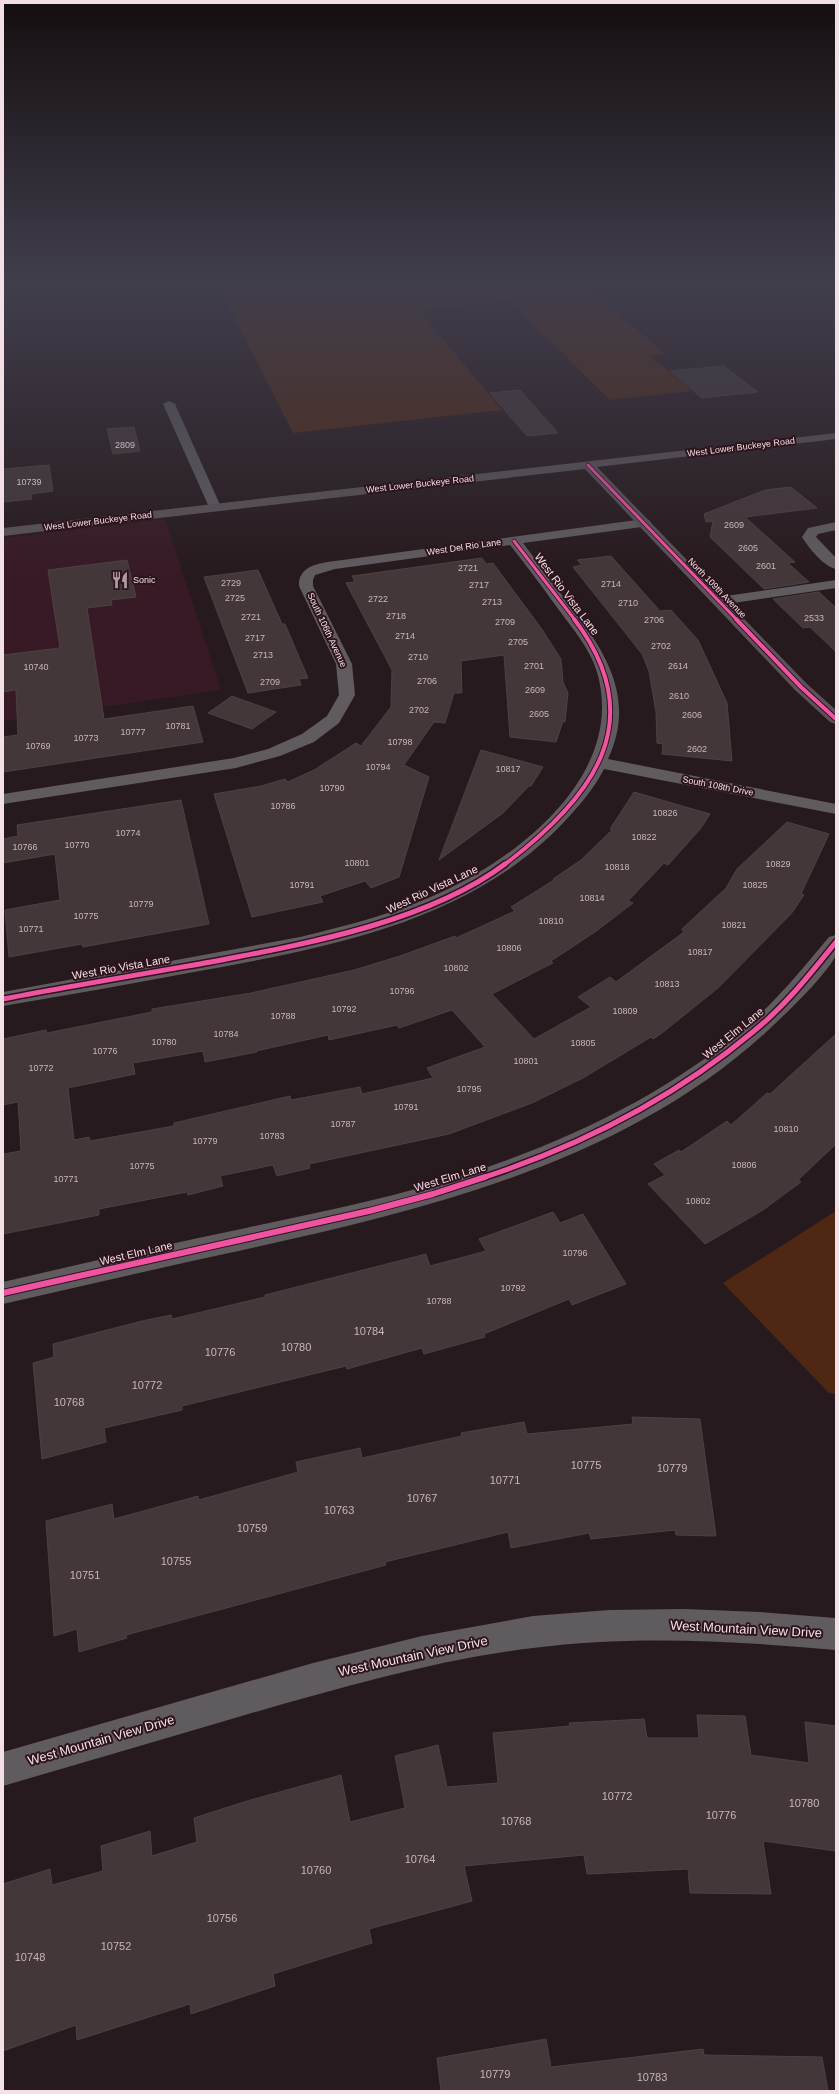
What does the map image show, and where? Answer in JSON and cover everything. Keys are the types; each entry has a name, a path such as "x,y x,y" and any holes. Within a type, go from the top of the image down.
{"main road":[{"name":"West Lower Buckeye Road","path":"3,532 214,503 588,465 836,436"},
{"name":"North 109th Avenue","path":"588,465 801,687 836,719"}],"street":[{"path":"169,404 214,503"},
{"name":"West Del Rio Lane","path":"309,573 335,565 644,523"},
{"path":"836,526 819,528 809,534 808,537 814,545 836,565"},
{"name":"West Rio Vista Lane","path":"3,999 312,942 374,926 409,913 461,889 516,856 548,829 569,807 600,763 605,750 610,720 608,688 599,658 582,629 514,541"},
{"name":"South 106th Avenue","path":"3,799 235,764 265,756 304,741 319,731 340,709 349,686 348,675 344,664 306,586 306,577 309,573"},
{"path":"719,601 836,584"},
{"name":"South 108th Drive","path":"600,763 836,809"},
{"name":"West Elm Lane","path":"3,1293 431,1195 522,1164 561,1148 634,1113 668,1093 732,1049 786,1002 808,978 836,942"},
{"name":"West Mountain View Drive","path":"3,1769 312,1679 385,1660 467,1643 601,1626 665,1624 733,1625 836,1634"}],"shaded area":[{"path":"266,379 476,379 502,410 293,433"},
{"path":"588,379 677,379 692,391 610,400"},
{"path":"165,519 221,690 3,721 3,538"},
{"path":"836,1211 836,1394 829,1393 723,1283"}],"building":[{"path":"679,379 741,379 758,392 702,398"},
{"path":"520,390 558,433 527,436 490,393"},
{"path":"134,427 140,451 113,454 107,429"},
{"path":"49,465 53,491 31,494 32,499 3,502 3,469"},
{"path":"791,487 817,508 745,517 795,562 788,563 809,582 764,589 710,537 713,521 706,522 704,514 765,490"},
{"path":"611,556 660,611 671,610 698,640 727,703 732,761 662,754 663,744 657,743 656,712 649,671 642,654 573,567 582,565 577,560"},
{"path":"482,558 486,564 493,563 541,628 561,659 563,682 568,693 565,722 563,721 556,742 510,737 504,655 461,661 462,693 454,693 445,723 434,722 404,765 429,777 399,877 371,888 365,881 320,896 323,902 252,917 214,794 261,786 285,779 288,782 314,770 356,743 361,746 391,707 392,670 346,583 355,582 352,576"},
{"path":"127,560 136,597 111,600 112,605 87,608 104,719 193,706 203,742 3,772 3,737 18,735 16,690 3,692 3,655 60,648 48,570"},
{"path":"258,570 282,624 285,624 308,678 299,679 301,685 248,693 204,577"},
{"path":"819,592 836,608 836,652 810,627 803,628 773,599"},
{"path":"232,696 276,712 252,729 208,713"},
{"path":"481,750 543,767 531,786 529,786 503,813 439,860"},
{"path":"634,792 710,814 701,828 668,865 664,863 628,901 633,903 595,932 551,961 553,963 492,994 534,1039 591,1007 578,997 610,977 616,982 684,932 682,929 726,888 737,869 787,822 829,834 801,894 804,895 791,914 718,988 653,1039 651,1037 583,1078 532,1103 449,1134 309,1164 310,1168 277,1176 273,1165 220,1176 223,1186 188,1195 187,1192 99,1209 99,1215 3,1234 3,1154 21,1151 18,1102 3,1105 3,1039 46,1030 47,1033 152,1012 152,1009 251,993 354,970 400,956 455,936 456,938 515,911 511,907 554,880 553,879 581,860 612,830 610,829","holes":["452,1010 485,1047 427,1068 433,1078 362,1094 360,1087 291,1100 290,1096 174,1123 174,1126 90,1141 89,1137 74,1140 68,1088 135,1074 133,1063 203,1051 205,1062 257,1052 256,1051 328,1035 329,1040 397,1025 399,1028"]},
{"path":"181,800 209,924 83,947 82,944 9,957 5,910 60,900 55,854 3,863 3,839 18,836 17,825"},
{"path":"836,1034 836,1144 798,1180 801,1182 763,1210 705,1244 648,1184 665,1175 654,1164 679,1150 681,1152 727,1121 731,1125 767,1093 770,1094"},
{"path":"553,1212 560,1223 583,1214 626,1284 572,1305 569,1299 484,1334 485,1337 424,1354 422,1348 347,1369 346,1366 182,1406 182,1410 104,1428 106,1442 42,1459 33,1363 54,1357 53,1344 142,1321 171,1315 172,1319 265,1297 265,1295 426,1254 430,1266 486,1251 479,1239"},
{"path":"632,1417 700,1419 716,1536 676,1535 675,1530 591,1539 589,1533 511,1548 508,1532 385,1562 386,1565 126,1635 127,1638 79,1652 77,1629 54,1636 46,1521 112,1504 114,1519 198,1496 199,1500 298,1472 296,1462 360,1448 362,1458 462,1436 461,1433 524,1422 527,1434 633,1424"},
{"path":"697,1715 745,1716 751,1755 809,1763 805,1722 836,1726 836,1851 763,1841 771,1894 690,1893 688,1869 587,1874 584,1855 464,1866 472,1901 369,1929 372,1943 273,1974 275,1986 191,2014 190,2004 77,2040 76,2025 3,2051 3,1884 50,1869 52,1885 103,1871 101,1846 150,1831 152,1856 197,1842 194,1818 247,1801 341,1775 350,1822 405,1808 395,1756 438,1745 447,1787 498,1783 493,1733 570,1726 569,1723 644,1719 647,1738 699,1738"},
{"path":"546,2039 551,2067 703,2049 704,2055 822,2057 828,2091 441,2091 437,2058"}],"cycle path":[{"path":"588,465 801,687 836,719"},
{"path":"3,999 248,955 352,931 402,916 451,895 496,870 538,839 574,801 594,771 601,756 610,725 609,691 602,663 592,645 514,541"},
{"path":"3,1293 391,1206 490,1176 546,1154 602,1129 656,1100 708,1067 755,1030 798,989 836,942"}],"place":[{"name":"Sonic","path":"120,580"}]}
